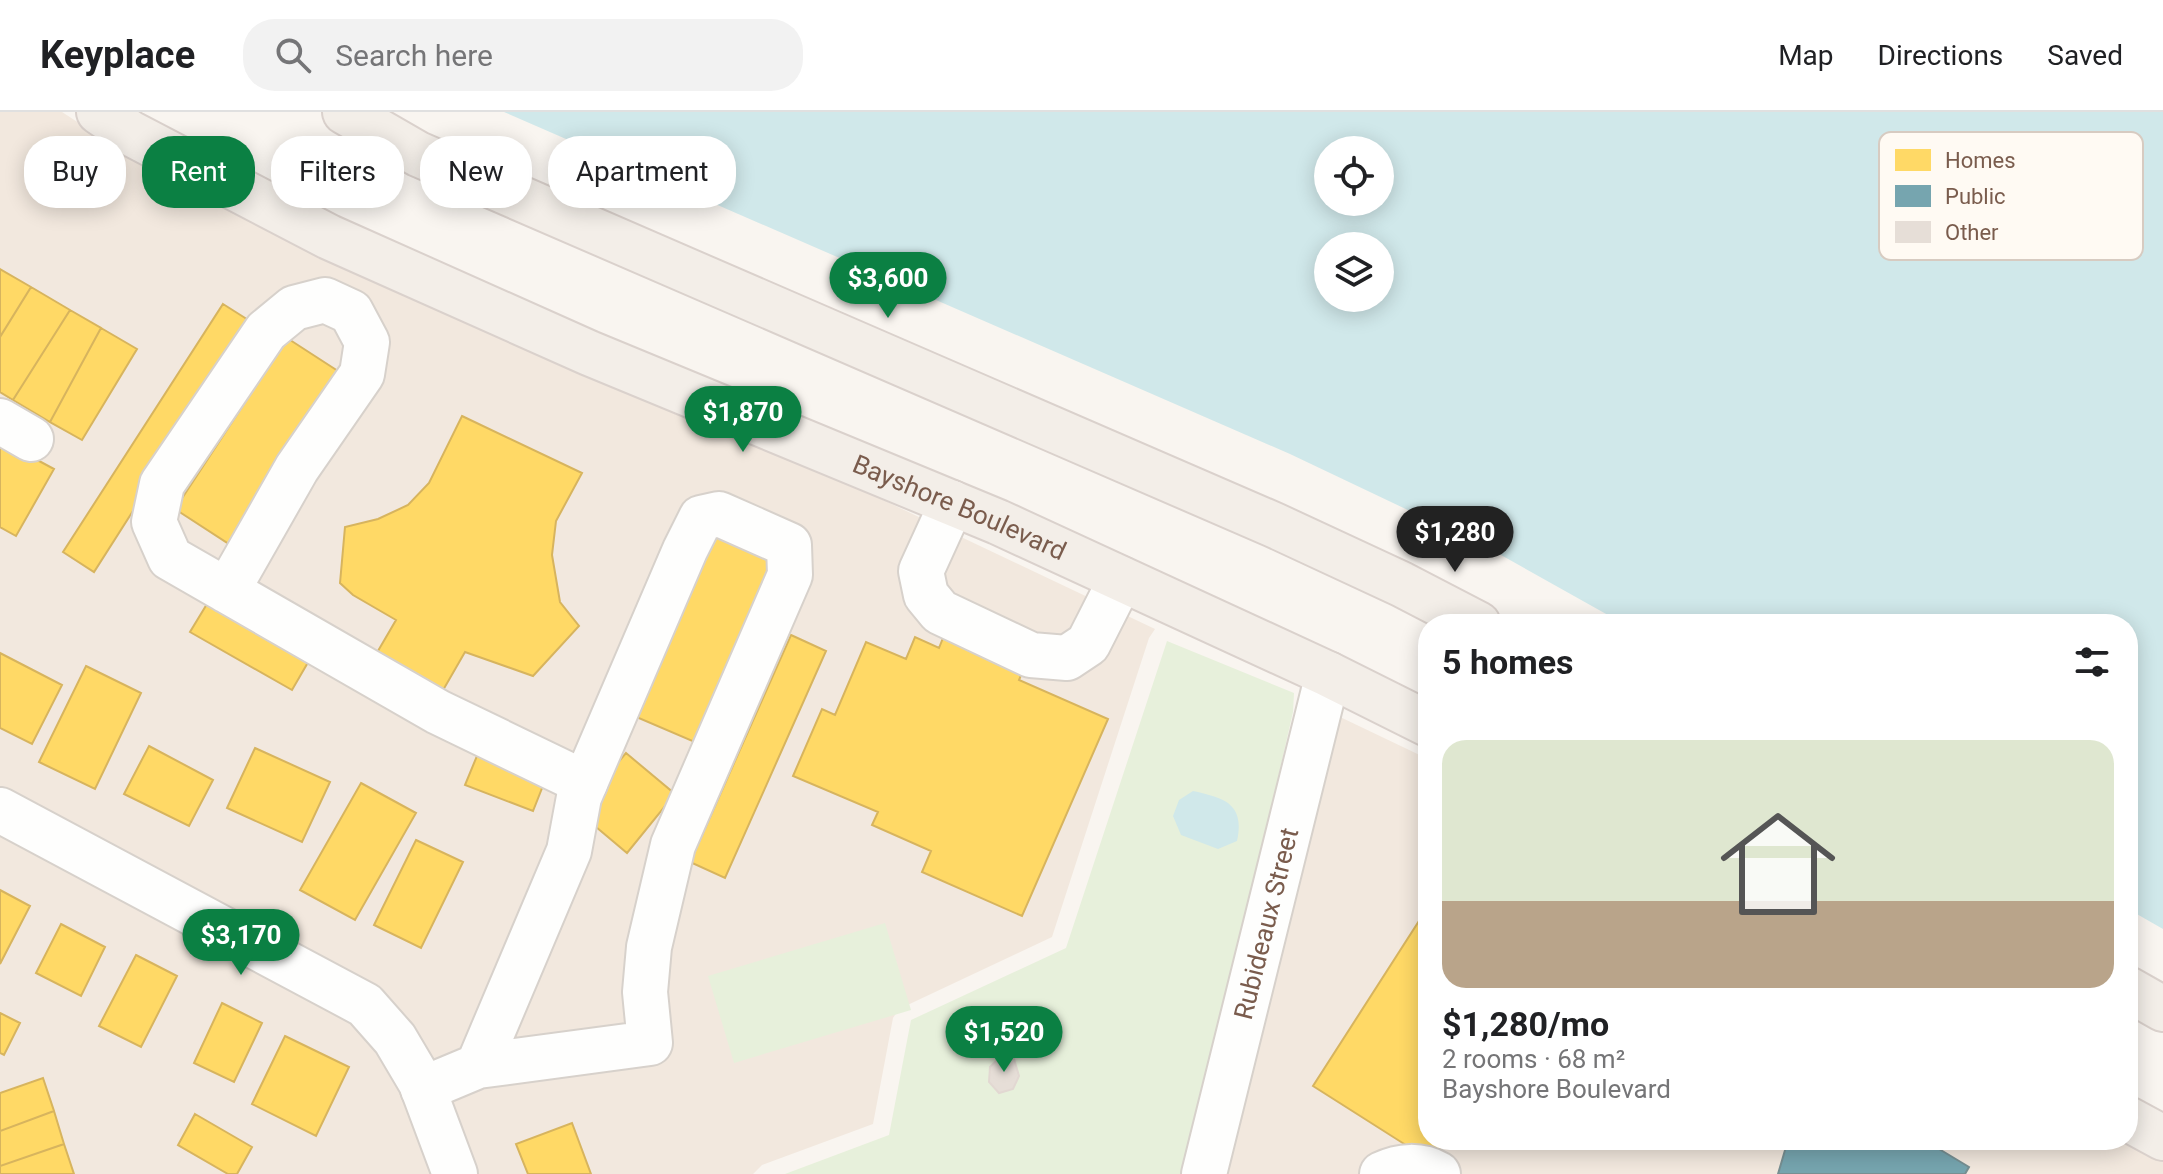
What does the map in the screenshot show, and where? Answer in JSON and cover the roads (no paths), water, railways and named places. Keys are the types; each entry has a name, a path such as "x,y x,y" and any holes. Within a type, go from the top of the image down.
{"main road":[{"name":"Bayshore Boulevard","path":"99,112 130,133 329,237 589,353 952,503 1328,674 1418,719"},
{"path":"345,112 418,154 1259,519 1459,614"},
{"path":"2138,995 2163,1009"},
{"path":"2138,1124 2163,1138"}],"street":[{"path":"342,308 370,255"},
{"path":"227,591 297,468 362,374 367,342 351,312 325,300 294,308 266,331 162,484 154,522 170,558 227,591 426,705 585,783"},
{"path":"952,503 921,571 926,595 940,612 1031,655 1067,658 1088,644 1121,579"},
{"path":"423,1089 478,1066 650,1043 645,992 649,947 673,845 790,575 789,545 719,514 701,518 579,797 569,851 478,1066"},
{"name":"Rubideaux Street","path":"1204,1174 1328,674"},
{"path":"0,810 365,1005 395,1039 423,1089 455,1174"},
{"path":"1382,1174 1391,1169 1411,1166 1430,1169 1438,1174"}],"water":[{"path":"504,112 2163,112 2163,929 2138,915 2138,614 1606,614 1492,550 1290,454 725,208 736,208 736,136 559,136"},
{"path":"1193,791 1230,805 1238,819 1237,841 1218,849 1181,835 1173,816 1179,800"}]}
